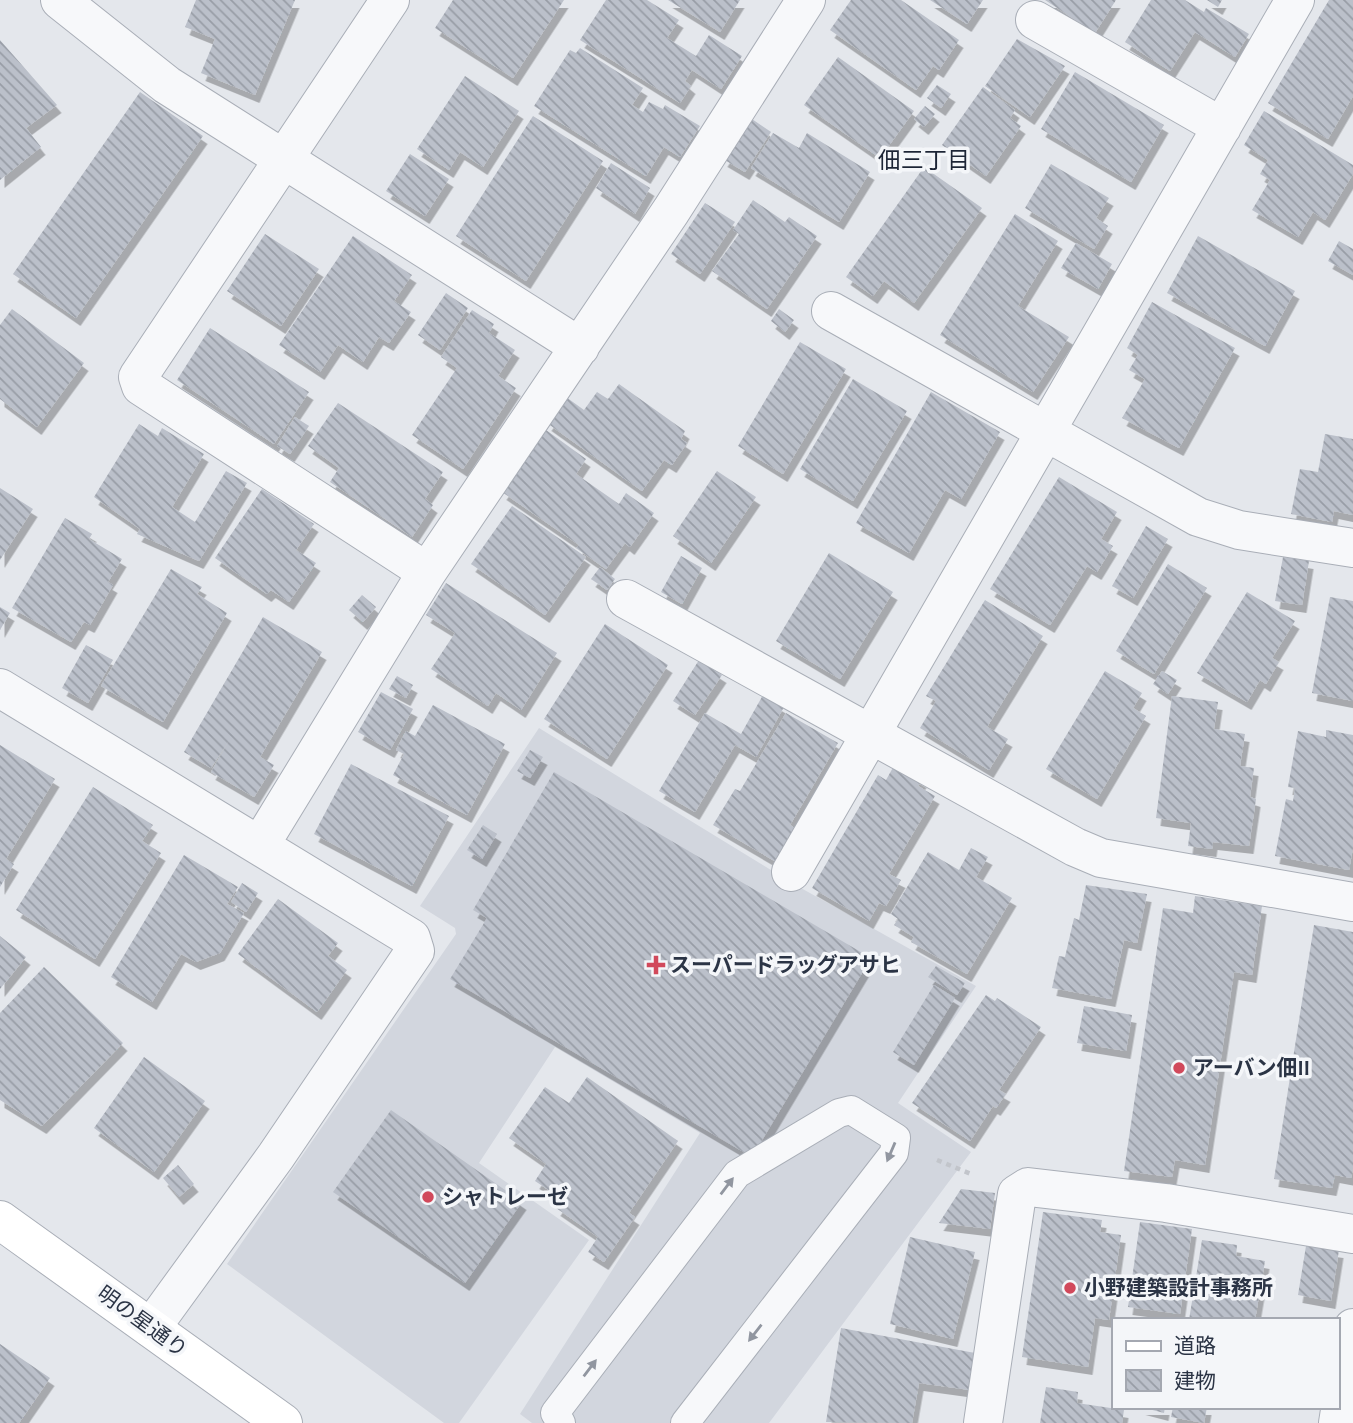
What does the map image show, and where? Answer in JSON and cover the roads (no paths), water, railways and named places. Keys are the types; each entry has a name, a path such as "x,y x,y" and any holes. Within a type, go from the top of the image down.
{"street":[{"path":"60,0 157,78 580,347"},
{"path":"390,0 138,377 141,386 427,572"},
{"path":"260,845 427,572 580,347 806,0"},
{"path":"791,872 1048,432 1295,0"},
{"path":"1035,20 1222,127"},
{"path":"831,311 1198,517 1239,530 1353,548"},
{"path":"626,599 1075,847 1101,858 1353,901"},
{"path":"0,688 411,938 415,951 275,1156 151,1328"},
{"path":"983,1423 1017,1194 1027,1187 1166,1203 1353,1234"},
{"name":"明の星通り","path":"0,1220 283,1423"},
{"path":"1338,1423 1353,1328"}],"lane":[{"path":"561,1423 555,1413 737,1174 839,1113 851,1110 896,1138 894,1153 685,1423"}],"place":[{"name":"スーパードラッグアサヒ","path":"656,965"},
{"name":"アーバン佃II","path":"1179,1068"},
{"name":"シャトレーゼ","path":"428,1197"},
{"name":"小野建築設計事務所","path":"1070,1288"}],"district":[{"name":"佃三丁目","path":"924,161"}]}
